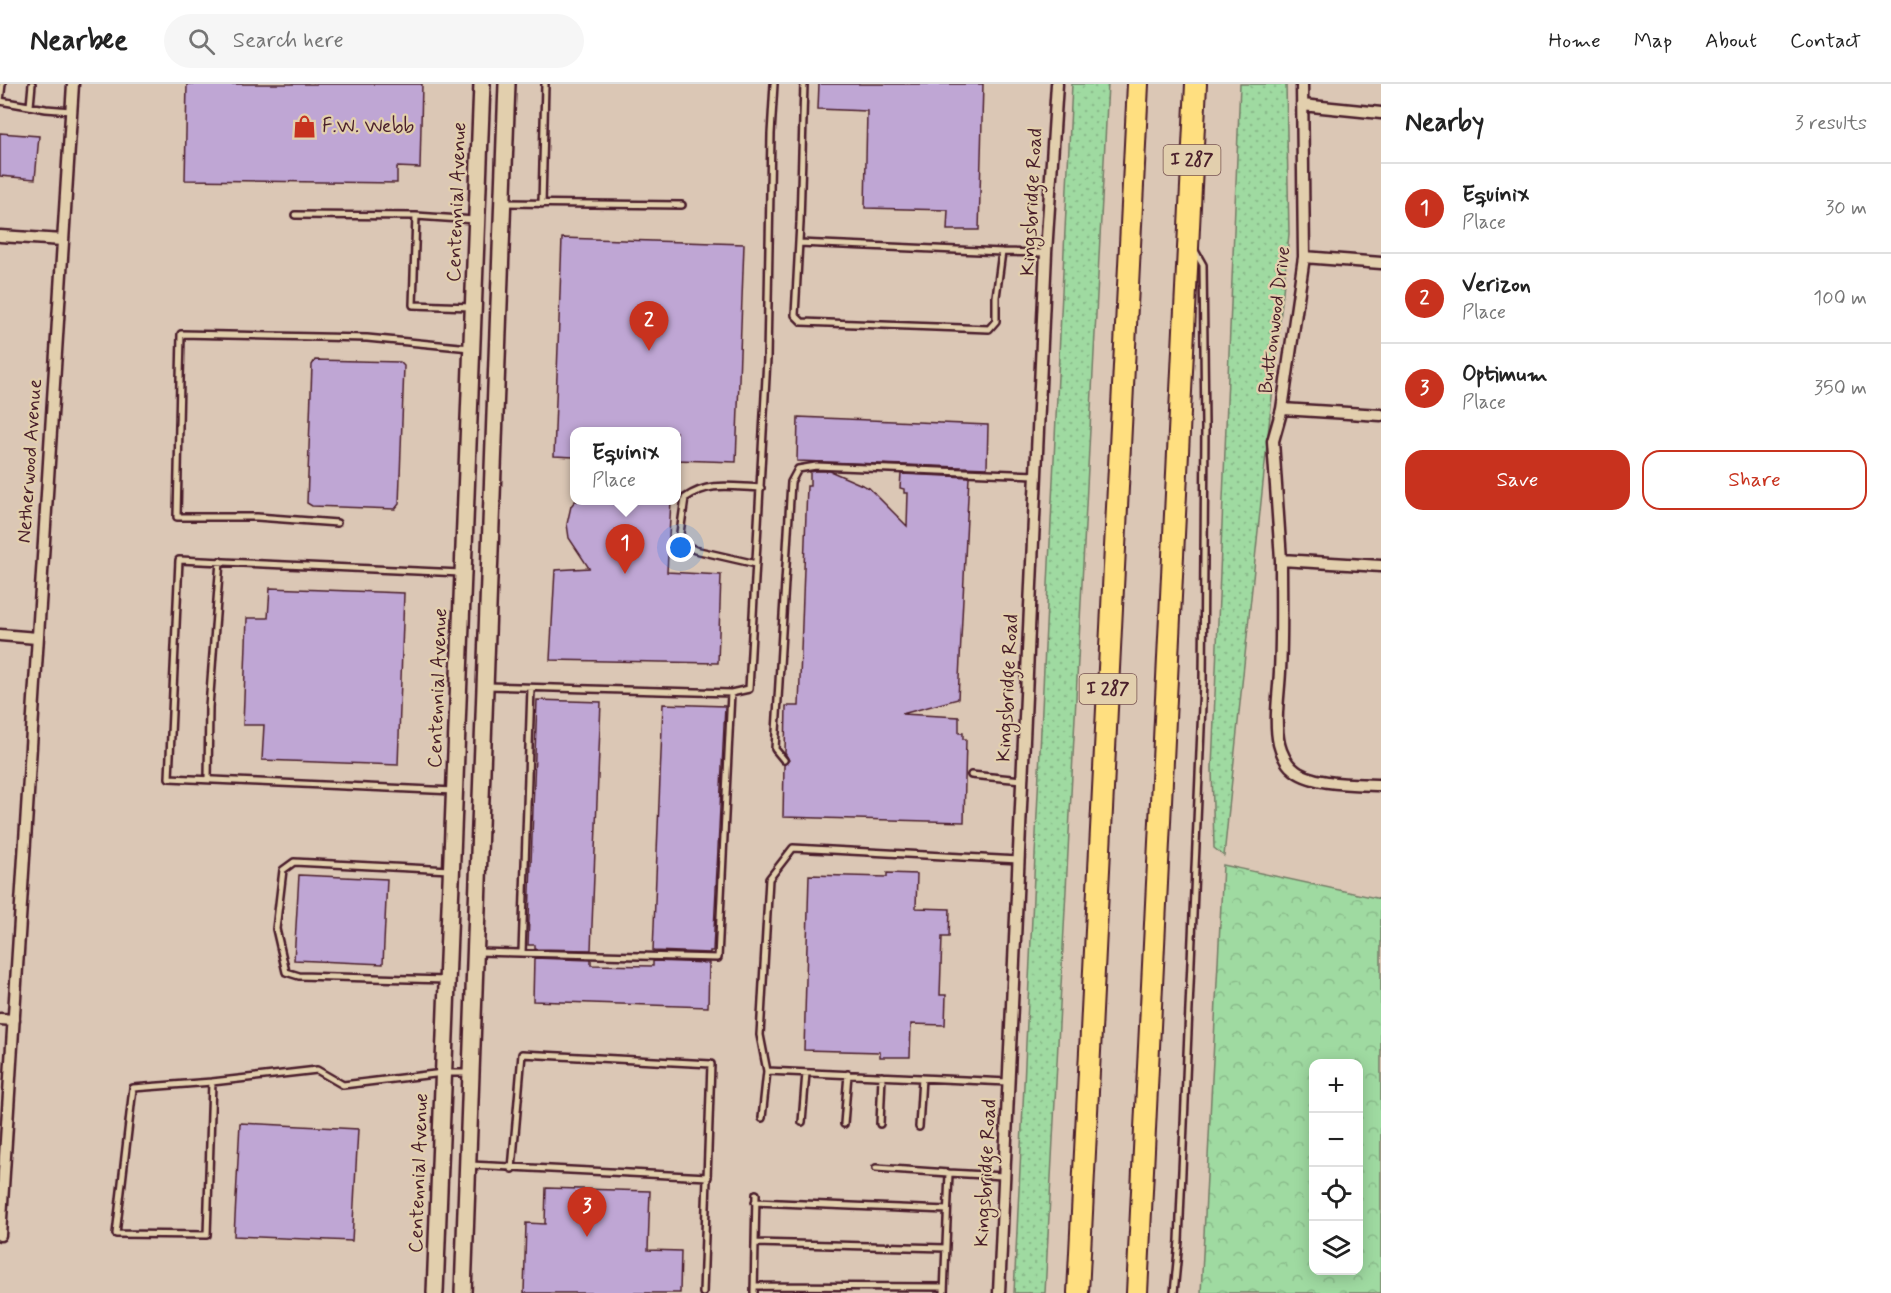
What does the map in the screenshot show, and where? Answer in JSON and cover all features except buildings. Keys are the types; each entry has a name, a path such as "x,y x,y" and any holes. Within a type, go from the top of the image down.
{"highway":[{"name":"I 287","path":"1078,1293 1138,84"},
{"name":"I 287","path":"1137,1293 1196,84"}],"main road":[{"name":"Centennial Avenue","path":"435,1293 482,84"},
{"path":"463,1293 507,84"}],"street":[{"name":"Netherwood Avenue","path":"0,1235 73,84"},
{"name":"Kingsbridge Road","path":"999,1293 1036,476 1057,84"},
{"name":"Buttonwood Drive","path":"1302,84 1304,257 1282,409 1273,441 1281,560 1277,732 1285,758 1292,769 1301,775 1324,781 1381,785"},
{"path":"1302,105 1381,113"},
{"path":"0,236 63,240"},
{"path":"1304,257 1381,263"},
{"path":"1282,409 1381,415"},
{"path":"1281,560 1381,566"},
{"path":"0,635 37,638"},
{"path":"0,1019 14,1020"}],"lane":[{"path":"2,84 0,101 71,111"},
{"path":"30,106 32,84"},
{"path":"542,204 545,84"},
{"path":"485,686 731,693 749,689 767,359 774,84"},
{"path":"804,84 795,315 802,322 989,329 996,321 996,297 1002,252"},
{"path":"502,203 682,205"},
{"path":"295,215 416,216 477,220"},
{"path":"416,216 413,305 474,307"},
{"path":"1174,1293 1179,1241 1187,1020 1199,799 1205,572 1203,265 1188,237"},
{"path":"799,243 1047,253"},
{"path":"337,523 257,517 177,517 180,334 367,338 472,348"},
{"path":"784,760 775,750 791,482 798,469 816,465 1036,476"},
{"path":"756,564 694,550 682,543 680,533 685,498 698,489 714,486 760,488"},
{"path":"455,791 169,778 179,560 463,573"},
{"path":"208,780 209,707 220,561"},
{"path":"522,953 531,688"},
{"path":"475,952 718,958 731,693"},
{"path":"971,774 1022,780"},
{"path":"762,1118 767,1071 760,1035 769,879 793,848 1018,860"},
{"path":"447,980 299,976 286,972 276,929 283,870 294,862 451,870"},
{"path":"512,1169 522,1054 711,1064 703,1293"},
{"path":"212,1082 207,1235 116,1234 133,1088 317,1070 343,1085 471,1072"},
{"path":"767,1071 1008,1082"},
{"path":"802,1122 806,1072"},
{"path":"844,1124 848,1074"},
{"path":"880,1124 882,1076"},
{"path":"918,1127 922,1078"},
{"path":"467,1165 708,1177"},
{"path":"876,1168 1004,1176"},
{"path":"756,1194 754,1290 944,1290 949,1173"},
{"path":"755,1202 947,1210"},
{"path":"755,1243 945,1248"}],"green space":[{"path":"1072,84 1108,84 1045,1293 1014,1293"},
{"path":"1240,84 1286,84 1289,234 1224,856 1214,848 1212,768"},
{"path":"1223,865 1381,899 1381,1293 1201,1293"}],"place":[{"name":"F.W. Webb","path":"304,126"},
{"name":"Verizon","path":"649,351"},
{"name":"Equinix","path":"625,574"},
{"name":"Optimum","path":"587,1237"}]}
